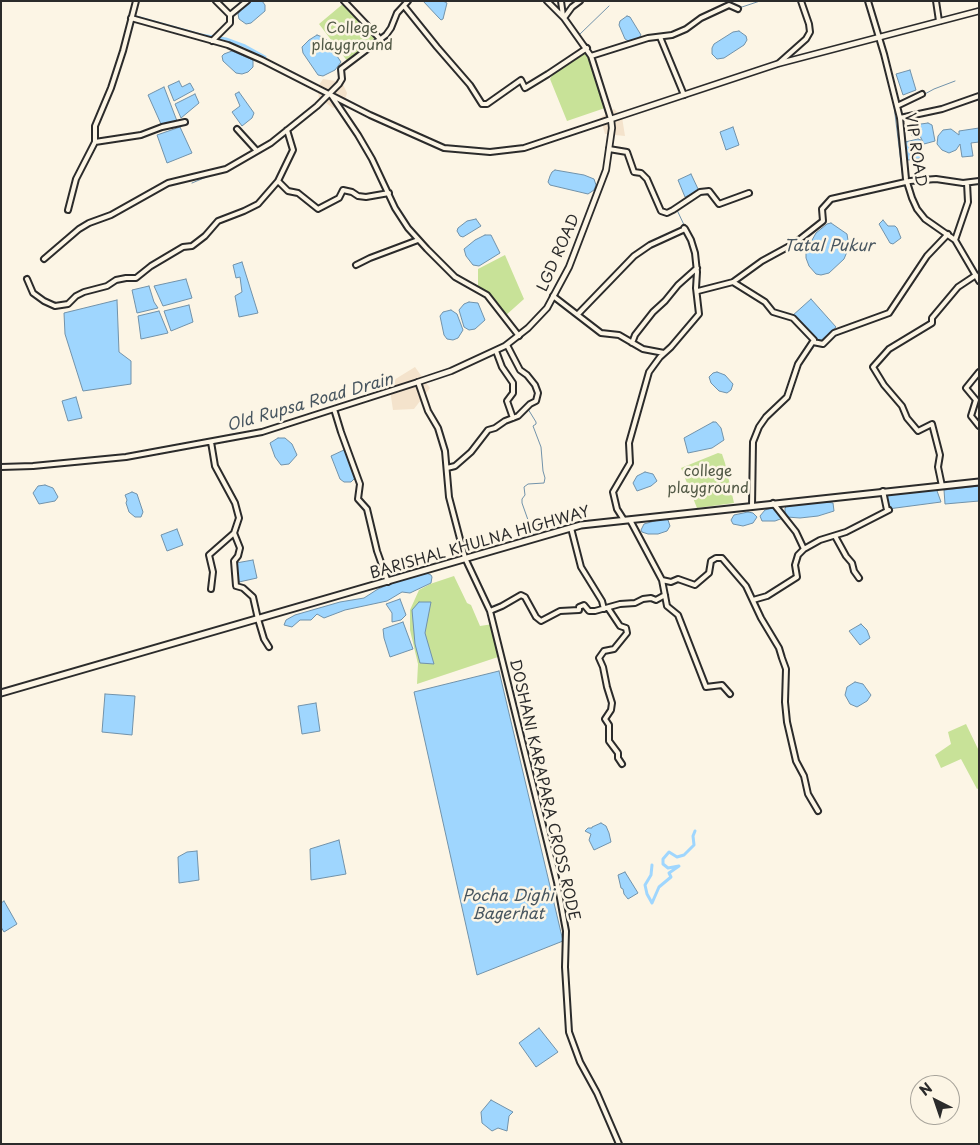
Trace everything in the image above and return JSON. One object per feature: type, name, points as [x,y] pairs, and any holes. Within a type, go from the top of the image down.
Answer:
[{"type":"highway","name":"BARISHAL KHULNA HIGHWAY","points":[[1,693],[571,528],[773,503],[979,482]]},
{"type":"main road","points":[[611,119],[777,64],[979,10]]},
{"type":"main road","name":"LGD ROAD","points":[[418,382],[451,371],[507,345],[519,336],[547,308],[569,267],[606,170],[612,128],[611,119]]},
{"type":"street","points":[[68,210],[76,179],[95,142],[95,126],[111,88],[136,1]]},
{"type":"street","points":[[212,41],[230,23],[230,15],[216,1]]},
{"type":"street","points":[[230,15],[247,1]]},
{"type":"street","points":[[344,1],[380,40]]},
{"type":"street","points":[[44,259],[79,229],[89,223],[111,214],[168,183],[226,169],[257,151],[287,130],[317,106],[341,81],[340,72],[342,68],[380,40],[391,28],[397,13],[408,1]]},
{"type":"street","points":[[131,18],[228,45],[329,93],[370,115],[444,148],[490,152],[524,148],[611,119],[591,56],[564,17],[547,1]]},
{"type":"street","points":[[562,1],[564,17]]},
{"type":"street","points":[[564,17],[580,1]]},
{"type":"street","points":[[777,64],[806,39],[810,32],[801,1]]},
{"type":"street","name":"VIP ROAD","points":[[868,1],[900,118],[906,181],[917,209],[925,219],[955,240],[979,280]]},
{"type":"street","points":[[936,1],[940,21]]},
{"type":"street","points":[[591,56],[648,38],[672,35],[686,29],[701,18],[729,5],[738,9]]},
{"type":"street","points":[[404,6],[436,47],[470,85],[482,104],[487,104],[521,80],[525,88],[586,48]]},
{"type":"street","points":[[660,38],[684,95]]},
{"type":"street","points":[[329,93],[358,135],[395,208],[408,228],[455,277],[487,295],[519,336]]},
{"type":"street","points":[[897,106],[922,94]]},
{"type":"street","points":[[900,118],[942,109],[979,96]]},
{"type":"street","points":[[95,142],[141,135],[162,127],[185,122]]},
{"type":"street","points":[[237,129],[257,151]]},
{"type":"street","points":[[27,279],[33,292],[44,300],[55,306],[68,304],[76,296],[84,292],[108,286],[116,280],[136,278],[151,266],[183,247],[192,246],[205,236],[218,221],[258,204],[278,181],[293,150],[287,130]]},
{"type":"street","points":[[609,149],[627,152],[634,172],[641,174],[647,179],[661,211],[667,213],[700,192],[709,191],[719,204],[749,193]]},
{"type":"street","points":[[698,292],[733,282],[762,261],[794,244],[823,221],[822,209],[831,198],[906,181],[936,180],[967,183],[979,181]]},
{"type":"street","points":[[280,182],[288,191],[298,193],[318,209],[339,198],[343,190],[366,197],[389,193]]},
{"type":"street","points":[[955,240],[968,202],[967,183]]},
{"type":"street","points":[[578,314],[634,256],[650,245],[684,228],[694,247],[699,314],[655,362],[649,372],[629,444],[630,463],[613,492],[617,509],[627,520],[662,580],[667,606],[678,615],[706,687],[722,686],[730,694]]},
{"type":"street","points":[[733,282],[765,302],[773,312],[793,318],[814,342],[823,344],[834,333],[889,313],[927,256],[948,234]]},
{"type":"street","points":[[356,265],[418,240]]},
{"type":"street","points":[[632,343],[635,335],[653,312],[697,268]]},
{"type":"street","points":[[942,486],[938,467],[940,455],[932,424],[918,431],[907,418],[902,406],[884,385],[873,367],[889,349],[932,323],[932,318],[958,287],[976,275]]},
{"type":"street","points":[[553,296],[601,333],[619,335],[643,349],[664,353]]},
{"type":"street","points":[[752,506],[753,442],[766,417],[786,397],[798,364],[814,342]]},
{"type":"street","points":[[447,468],[455,466],[471,452],[488,430],[518,416],[530,404],[536,401],[538,393],[527,375],[520,370],[507,345]]},
{"type":"street","points":[[496,351],[502,367],[512,383],[513,393],[507,401],[513,418]]},
{"type":"street","points":[[979,372],[966,388],[976,400],[971,416],[979,426]]},
{"type":"street","points":[[1,467],[126,458],[262,432],[418,382]]},
{"type":"street","name":"DOSHANI KARAPARA CROSS RODE","points":[[418,382],[428,412],[438,428],[444,450],[449,497],[465,558],[490,611],[558,882],[566,931],[565,967],[569,1032],[580,1062],[597,1093],[619,1144]]},
{"type":"street","points":[[334,409],[360,484],[358,499],[367,509],[377,551],[388,582]]},
{"type":"street","points":[[211,442],[215,466],[235,503],[239,518],[234,533],[209,555],[213,572],[211,589]]},
{"type":"street","points":[[753,600],[767,596],[797,577],[795,565],[798,555],[804,549],[820,540],[835,536],[874,519],[888,510],[883,491]]},
{"type":"street","points":[[773,503],[796,532],[804,549]]},
{"type":"street","points":[[571,528],[581,567],[606,608],[620,626],[626,628],[627,633],[614,649],[604,651],[599,658],[612,704],[611,710],[605,719],[609,726],[609,741],[618,753],[618,758],[622,764]]},
{"type":"street","points":[[234,533],[240,548],[238,556],[234,561],[236,586],[243,588],[253,597],[264,639],[269,647]]},
{"type":"street","points":[[835,536],[859,578]]},
{"type":"street","points":[[662,580],[670,582],[678,579],[695,585],[709,573],[711,561],[716,558],[722,558],[741,579],[778,648],[786,668],[785,702],[787,722],[796,761],[804,776],[808,794],[818,811]]},
{"type":"street","points":[[490,611],[521,595],[525,597],[536,617],[541,621],[560,611],[579,610],[579,607],[584,605],[589,611],[651,598],[656,600],[665,595]]},
{"type":"shaded area","points":[[323,79],[342,82],[347,93],[344,104],[333,108],[319,98],[317,88]]},
{"type":"shaded area","points":[[614,109],[622,117],[625,136],[605,134],[600,118]]},
{"type":"shaded area","points":[[415,367],[430,388],[414,409],[393,410],[389,383]]},
{"type":"green space","name":"College playground","points":[[344,3],[378,40],[348,62],[319,24]]},
{"type":"green space","points":[[585,53],[589,56],[605,108],[567,121],[550,79],[553,74],[566,64]]},
{"type":"green space","points":[[505,255],[524,299],[505,316],[487,292],[478,286],[478,269]]},
{"type":"green space","name":"college playground","points":[[718,453],[722,454],[725,463],[734,503],[697,508],[681,468]]},
{"type":"green space","points":[[454,576],[467,603],[471,605],[480,626],[493,624],[498,657],[417,684],[418,664],[410,630],[410,610],[419,590]]},
{"type":"green space","points":[[966,724],[979,751],[979,788],[977,789],[961,759],[941,768],[935,755],[951,744],[948,732]]},
{"type":"water","points":[[252,1],[262,1],[265,5],[265,11],[251,23],[246,24],[239,19],[238,14],[243,7]]},
{"type":"water","points":[[423,1],[443,1],[447,3],[443,19],[441,20]]},
{"type":"water","points":[[627,16],[630,17],[641,35],[637,41],[630,42],[625,39],[619,25],[620,21]]},
{"type":"water","points":[[739,31],[746,36],[747,40],[744,45],[724,58],[717,59],[712,54],[714,44],[733,32]]},
{"type":"water","points":[[317,35],[325,38],[341,62],[335,70],[323,76],[318,75],[303,53],[302,47]]},
{"type":"water","points":[[232,51],[253,60],[253,67],[248,72],[236,73],[223,61],[222,56]]},
{"type":"water","points":[[910,70],[916,90],[903,95],[896,74]]},
{"type":"water","points":[[179,81],[182,87],[190,83],[194,90],[174,101],[168,86]]},
{"type":"water","points":[[164,87],[177,121],[161,124],[148,95]]},
{"type":"water","points":[[239,92],[254,113],[252,118],[242,126],[232,112],[240,106],[235,94]]},
{"type":"water","points":[[195,94],[199,103],[181,118],[175,104]]},
{"type":"water","points":[[928,123],[932,125],[935,141],[924,144],[920,136],[912,136],[910,128],[914,125]]},
{"type":"water","points":[[180,127],[192,153],[167,163],[157,135]]},
{"type":"water","points":[[733,127],[739,145],[726,150],[720,132]]},
{"type":"water","points":[[979,128],[979,142],[971,143],[973,156],[962,157],[960,144],[956,150],[949,153],[942,150],[937,144],[938,136],[943,130],[951,129],[959,135],[959,131]]},
{"type":"water","points":[[921,140],[923,158],[908,160],[906,158],[905,142]]},
{"type":"water","points":[[555,170],[584,175],[594,179],[596,185],[594,190],[588,194],[550,185],[548,182],[552,172]]},
{"type":"water","points":[[691,174],[699,191],[685,197],[678,180]]},
{"type":"water","points":[[476,219],[481,226],[463,237],[460,236],[457,231],[458,228],[467,221]]},
{"type":"water","points":[[883,220],[888,226],[895,226],[897,228],[901,238],[893,244],[890,243],[879,224]]},
{"type":"water","name":"Tatal Pukur","points":[[831,223],[847,234],[849,247],[844,259],[829,273],[816,274],[809,266],[806,251],[816,233]]},
{"type":"water","points":[[485,235],[491,235],[500,253],[479,266],[473,265],[466,256],[464,249]]},
{"type":"water","points":[[242,262],[258,313],[239,317],[235,296],[242,292],[240,277],[236,278],[233,265]]},
{"type":"water","points":[[186,279],[192,298],[163,306],[154,286]]},
{"type":"water","points":[[149,286],[158,308],[137,313],[132,290]]},
{"type":"water","points":[[811,299],[836,327],[817,344],[792,316]]},
{"type":"water","points":[[117,300],[119,352],[131,361],[131,384],[83,391],[65,334],[64,313]]},
{"type":"water","points":[[469,302],[478,303],[485,320],[475,329],[469,330],[464,327],[459,310],[464,304]]},
{"type":"water","points":[[189,305],[193,322],[171,331],[164,311]]},
{"type":"water","points":[[451,310],[457,314],[463,330],[458,338],[453,340],[447,339],[444,335],[440,316],[443,312]]},
{"type":"water","points":[[159,311],[168,333],[141,339],[138,316]]},
{"type":"water","points":[[717,372],[725,375],[733,384],[731,390],[727,393],[719,391],[711,383],[709,377]]},
{"type":"water","points":[[76,397],[82,418],[68,421],[62,401]]},
{"type":"water","points":[[716,422],[721,428],[724,440],[712,448],[688,453],[684,438]]},
{"type":"water","points":[[278,438],[285,438],[292,444],[297,455],[289,464],[281,465],[275,457],[270,443]]},
{"type":"water","points":[[346,450],[356,477],[351,482],[344,482],[340,479],[331,456]]},
{"type":"water","points":[[645,472],[653,474],[657,481],[651,486],[637,491],[633,483],[637,476]]},
{"type":"water","points":[[45,485],[53,488],[58,497],[55,501],[39,504],[33,493],[38,486]]},
{"type":"water","points":[[979,486],[979,501],[945,504],[944,490]]},
{"type":"water","points":[[936,488],[941,502],[888,509],[887,495]]},
{"type":"water","points":[[132,492],[137,494],[143,512],[141,517],[135,517],[129,512],[125,495]]},
{"type":"water","points":[[821,501],[833,503],[834,511],[818,516],[800,518],[787,517],[785,508],[789,504]]},
{"type":"water","points":[[775,507],[785,512],[783,518],[775,521],[762,521],[760,516],[765,510]]},
{"type":"water","points":[[748,512],[753,513],[757,517],[753,523],[743,526],[733,524],[731,520],[734,515]]},
{"type":"water","points":[[665,518],[670,526],[667,531],[658,534],[642,532],[644,524]]},
{"type":"water","points":[[177,529],[183,545],[167,551],[161,535]]},
{"type":"water","points":[[253,560],[257,578],[239,582],[236,563]]},
{"type":"water","points":[[426,573],[432,577],[431,583],[410,593],[402,592],[387,601],[345,610],[324,618],[317,614],[311,620],[300,620],[292,627],[284,625],[286,620],[295,615],[340,602],[364,598],[392,583]]},
{"type":"water","points":[[400,599],[406,615],[401,620],[392,622],[392,613],[386,604]]},
{"type":"water","points":[[419,602],[431,602],[425,633],[434,664],[420,663],[415,644],[412,610]]},
{"type":"water","points":[[403,622],[413,649],[390,657],[383,629]]},
{"type":"water","points":[[861,624],[867,630],[870,638],[860,645],[849,631]]},
{"type":"water","name":"Pocha Dighi Bagerhat","points":[[499,671],[563,941],[477,975],[414,692]]},
{"type":"water","points":[[855,682],[863,684],[871,695],[867,701],[857,707],[850,704],[845,695],[847,687]]},
{"type":"water","points":[[105,694],[135,696],[132,735],[102,732]]},
{"type":"water","points":[[316,703],[320,731],[302,734],[298,706]]},
{"type":"water","points":[[601,823],[606,826],[611,842],[594,850],[589,840],[591,834],[585,831]]},
{"type":"water","points":[[339,840],[346,874],[311,880],[310,849]]},
{"type":"water","points":[[197,851],[199,880],[179,883],[178,857],[187,852]]},
{"type":"water","points":[[625,872],[638,893],[628,899],[621,888],[618,875]]},
{"type":"water","points":[[4,901],[17,924],[4,932],[1,927],[1,903]]},
{"type":"water","points":[[539,1028],[558,1052],[536,1067],[519,1043]]},
{"type":"water","points":[[491,1100],[513,1112],[509,1116],[507,1131],[498,1128],[492,1131],[482,1123],[481,1112]]},
{"type":"waterway","points":[[739,8],[760,1]]},
{"type":"waterway","points":[[579,35],[609,6]]},
{"type":"waterway","points":[[136,17],[201,35],[226,39],[245,46],[265,57]]},
{"type":"waterway","points":[[886,71],[894,106],[903,179]]},
{"type":"waterway","points":[[923,95],[955,81]]},
{"type":"waterway","points":[[899,108],[920,97]]},
{"type":"waterway","points":[[192,183],[216,173]]},
{"type":"waterway","points":[[959,238],[970,202],[969,184],[979,183]]},
{"type":"waterway","points":[[729,199],[739,195]]},
{"type":"waterway","points":[[677,210],[685,227]]},
{"type":"waterway","points":[[528,409],[536,422],[533,426],[541,447],[545,478],[544,483],[528,484],[524,487],[525,495],[522,503],[534,537]]},
{"type":"waterway","points":[[652,865],[651,875],[645,885],[652,903],[659,887],[671,877],[669,873],[679,866],[668,868],[663,864],[663,859],[669,852],[677,857],[684,855],[694,845],[693,836],[695,831]]},
{"type":"water label","name":"Old Rupsa Road Drain","points":[[310,403]]}]
